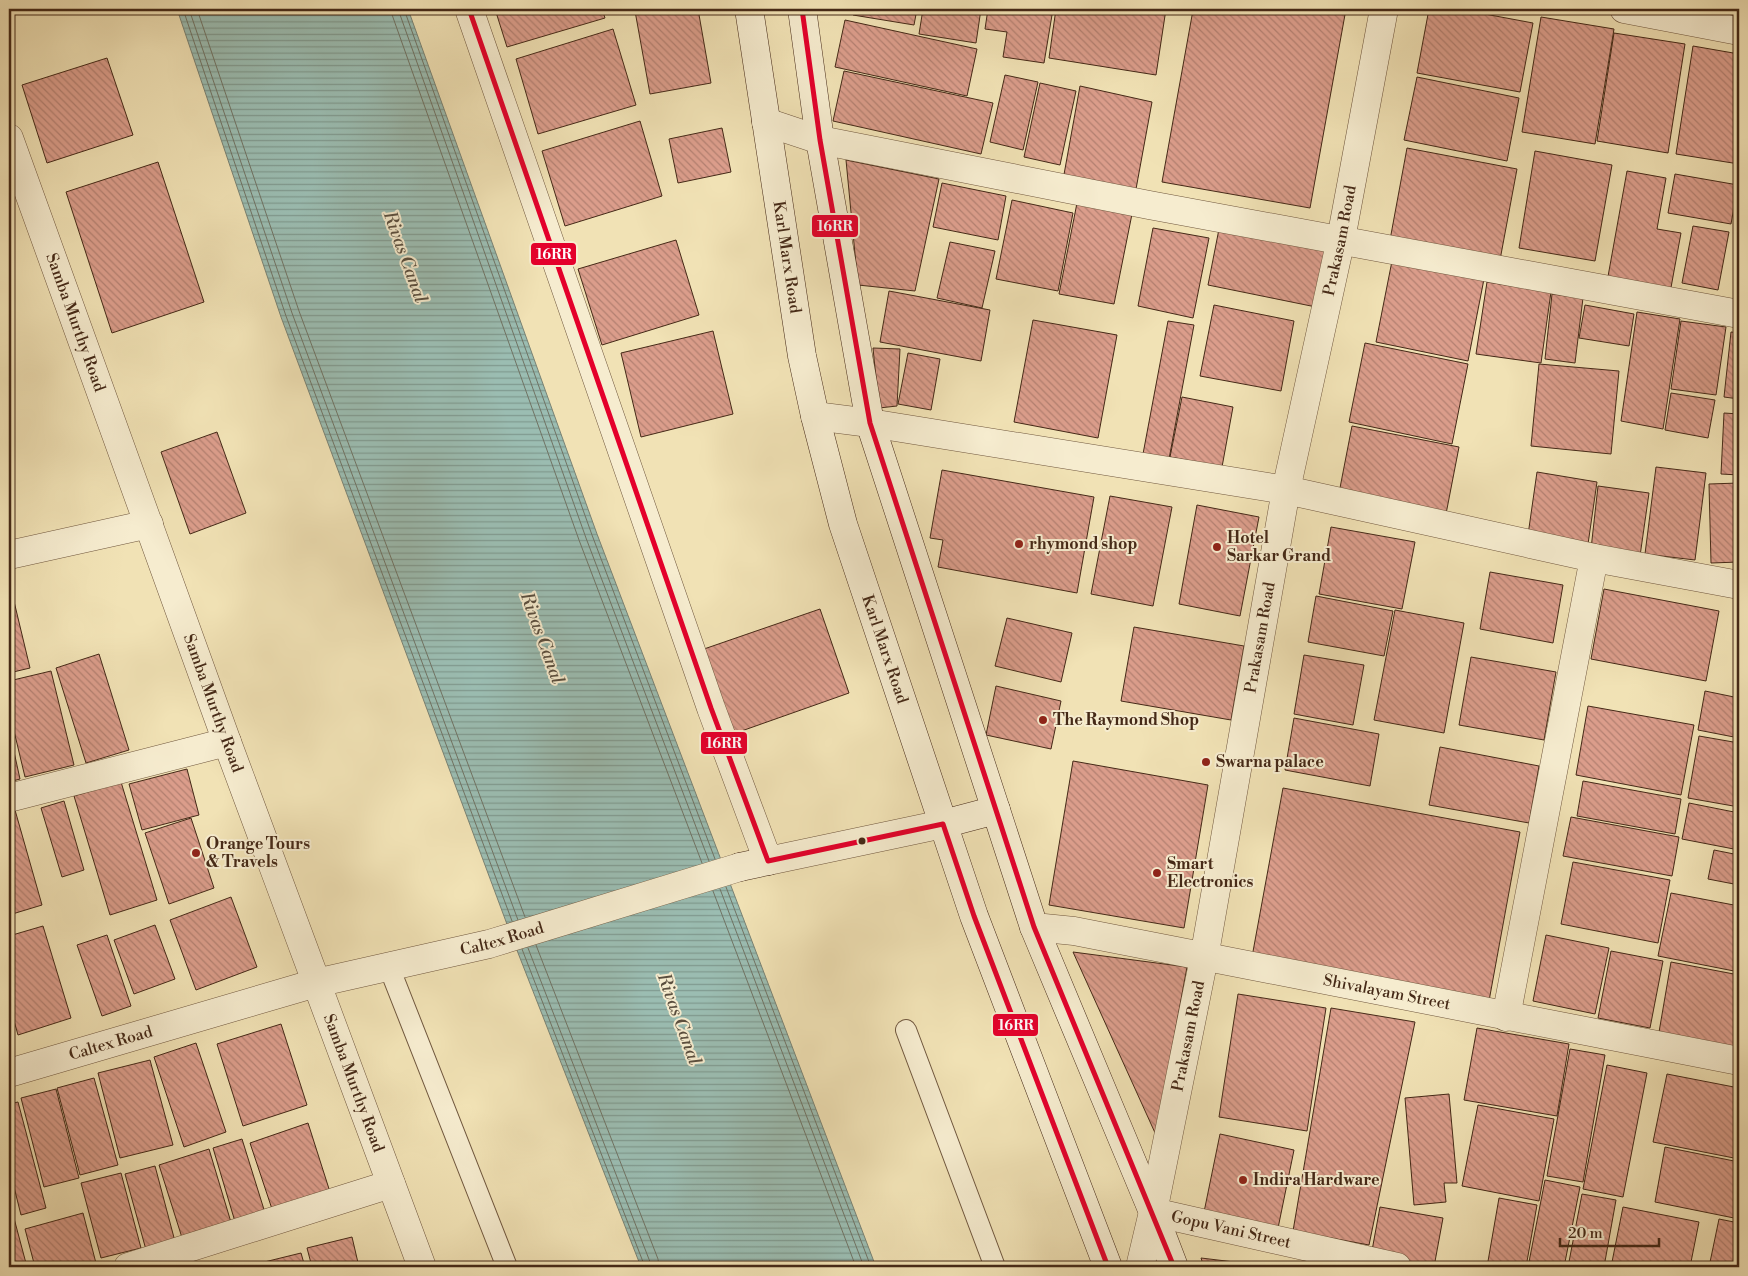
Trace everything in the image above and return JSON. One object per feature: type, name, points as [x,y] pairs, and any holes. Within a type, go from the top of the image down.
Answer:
[{"type":"street","points":[[469,9],[711,708],[768,861]]},
{"type":"street","name":"Karl Marx Road","points":[[749,9],[801,346],[815,416],[843,524],[974,916],[1108,1267]]},
{"type":"street","points":[[802,9],[820,140],[870,423],[1034,927],[1153,1212],[1174,1267]]},
{"type":"street","name":"Prakasam Road","points":[[1140,1267],[1153,1212],[1204,958],[1286,490],[1341,239],[1384,9]]},
{"type":"street","points":[[1624,9],[1739,32]]},
{"type":"street","points":[[766,122],[820,140],[1149,205],[1739,314]]},
{"type":"street","name":"Samba Murthy Road","points":[[9,138],[227,742],[422,1267]]},
{"type":"street","points":[[815,416],[870,423],[1286,490],[1594,558],[1739,585]]},
{"type":"street","points":[[9,555],[149,524]]},
{"type":"street","points":[[1506,1017],[1594,558]]},
{"type":"street","points":[[9,798],[227,742]]},
{"type":"street","name":"Caltex Road","points":[[9,1073],[316,982],[489,944],[740,867],[943,824],[996,810]]},
{"type":"street","name":"Shivalayam Street","points":[[1034,927],[1074,931],[1204,958],[1739,1061]]},
{"type":"street","points":[[132,1267],[391,1184]]},
{"type":"street","name":"Gopu Vani Street","points":[[1153,1212],[1397,1267]]},
{"type":"lane","points":[[389,967],[507,1267]]},
{"type":"lane","points":[[906,1030],[995,1267]]},
{"type":"water","name":"Rivas Canal","points":[[177,9],[408,9],[597,534],[876,1267],[641,1267],[511,935],[281,317]]},
{"type":"building","points":[[495,9],[602,9],[605,18],[507,47]]},
{"type":"building","points":[[650,9],[698,9],[711,83],[650,94],[635,11]]},
{"type":"building","points":[[828,9],[848,9],[848,11],[828,12]]},
{"type":"building","points":[[854,9],[917,9],[914,25],[853,15]]},
{"type":"building","points":[[923,9],[981,9],[976,43],[919,34]]},
{"type":"building","points":[[988,9],[1053,9],[1044,63],[1003,57],[1007,32],[985,29]]},
{"type":"building","points":[[1056,9],[1166,9],[1156,75],[1049,58]]},
{"type":"building","points":[[1185,9],[1346,9],[1310,208],[1162,182],[1193,10]]},
{"type":"building","points":[[1429,9],[1458,9],[1533,23],[1520,92],[1417,73]]},
{"type":"building","points":[[1541,17],[1614,29],[1595,144],[1522,132]]},
{"type":"building","points":[[845,20],[977,49],[967,96],[835,67]]},
{"type":"building","points":[[613,29],[636,105],[538,134],[516,59]]},
{"type":"building","points":[[1614,33],[1685,44],[1668,153],[1597,141]]},
{"type":"building","points":[[1693,46],[1739,54],[1739,164],[1676,154]]},
{"type":"building","points":[[107,58],[133,135],[47,163],[22,85]]},
{"type":"building","points":[[844,71],[993,103],[981,154],[833,121]]},
{"type":"building","points":[[1005,75],[1038,82],[1023,150],[990,142]]},
{"type":"building","points":[[1417,77],[1519,98],[1507,161],[1404,140]]},
{"type":"building","points":[[1040,83],[1076,91],[1060,165],[1024,157]]},
{"type":"building","points":[[1080,86],[1152,102],[1136,189],[1063,180]]},
{"type":"building","points":[[640,121],[662,196],[565,226],[542,151]]},
{"type":"building","points":[[722,128],[731,172],[678,183],[669,139]]},
{"type":"building","points":[[1407,148],[1517,169],[1500,260],[1390,240]]},
{"type":"building","points":[[1535,151],[1612,165],[1595,261],[1519,248]]},
{"type":"building","points":[[846,160],[939,179],[915,291],[858,285]]},
{"type":"building","points":[[158,162],[204,302],[112,333],[66,192]]},
{"type":"building","points":[[1627,171],[1666,178],[1657,229],[1681,233],[1670,293],[1607,282]]},
{"type":"building","points":[[1675,174],[1738,185],[1731,224],[1668,213]]},
{"type":"building","points":[[942,183],[1006,196],[998,240],[933,227]]},
{"type":"building","points":[[1012,200],[1073,213],[1058,291],[996,279]]},
{"type":"building","points":[[1077,203],[1132,214],[1114,304],[1059,294]]},
{"type":"building","points":[[1220,224],[1328,246],[1316,307],[1208,285]]},
{"type":"building","points":[[1693,226],[1729,232],[1718,290],[1682,283]]},
{"type":"building","points":[[1153,228],[1209,238],[1193,318],[1138,306]]},
{"type":"building","points":[[676,240],[699,315],[602,345],[578,269]]},
{"type":"building","points":[[950,242],[995,251],[982,308],[937,298]]},
{"type":"building","points":[[1392,261],[1484,279],[1468,361],[1376,342]]},
{"type":"building","points":[[1487,282],[1551,292],[1541,363],[1476,354]]},
{"type":"building","points":[[889,291],[990,310],[981,361],[880,342]]},
{"type":"building","points":[[1552,294],[1583,298],[1575,363],[1545,359]]},
{"type":"building","points":[[1214,305],[1294,321],[1281,391],[1200,376]]},
{"type":"building","points":[[1585,305],[1634,314],[1629,346],[1579,338]]},
{"type":"building","points":[[1637,312],[1680,319],[1663,429],[1621,421]]},
{"type":"building","points":[[1033,320],[1117,335],[1098,438],[1014,422]]},
{"type":"building","points":[[1168,321],[1194,325],[1169,459],[1143,454]]},
{"type":"building","points":[[1681,321],[1726,327],[1716,395],[1671,389]]},
{"type":"building","points":[[713,331],[733,414],[641,437],[621,353]]},
{"type":"building","points":[[1731,332],[1739,333],[1739,399],[1724,397]]},
{"type":"building","points":[[1365,343],[1468,364],[1452,444],[1349,422]]},
{"type":"building","points":[[873,348],[900,349],[897,406],[879,408]]},
{"type":"building","points":[[908,353],[940,359],[931,410],[898,404]]},
{"type":"building","points":[[1539,364],[1619,371],[1611,454],[1531,446]]},
{"type":"building","points":[[1671,393],[1715,400],[1708,438],[1665,430]]},
{"type":"building","points":[[1182,397],[1233,407],[1222,467],[1170,457]]},
{"type":"building","points":[[1724,413],[1739,414],[1739,475],[1721,474]]},
{"type":"building","points":[[1352,426],[1459,447],[1446,514],[1339,493]]},
{"type":"building","points":[[217,432],[246,513],[190,534],[161,452]]},
{"type":"building","points":[[1656,467],[1706,473],[1695,560],[1645,554]]},
{"type":"building","points":[[942,470],[1094,497],[1077,593],[938,567],[943,540],[930,538]]},
{"type":"building","points":[[1537,472],[1597,482],[1588,544],[1528,535]]},
{"type":"building","points":[[1739,483],[1739,562],[1711,563],[1709,484]]},
{"type":"building","points":[[1598,486],[1649,493],[1640,556],[1591,549]]},
{"type":"building","points":[[1110,496],[1172,507],[1153,606],[1091,594]]},
{"type":"building","points":[[1197,505],[1259,517],[1240,616],[1179,604]]},
{"type":"building","points":[[1331,527],[1415,542],[1402,609],[1319,594]]},
{"type":"building","points":[[1490,572],[1563,585],[1553,643],[1480,629]]},
{"type":"building","points":[[1604,589],[1719,611],[1706,681],[1591,659]]},
{"type":"building","points":[[12,593],[30,668],[9,673],[9,594]]},
{"type":"building","points":[[1316,596],[1393,611],[1384,656],[1308,642]]},
{"type":"building","points":[[820,609],[849,693],[733,734],[704,649]]},
{"type":"building","points":[[1395,610],[1464,623],[1444,733],[1374,720]]},
{"type":"building","points":[[1007,618],[1072,633],[1061,682],[995,666]]},
{"type":"building","points":[[1134,627],[1244,646],[1231,720],[1121,701]]},
{"type":"building","points":[[99,654],[129,750],[86,763],[56,668]]},
{"type":"building","points":[[1304,655],[1364,665],[1353,725],[1294,714]]},
{"type":"building","points":[[1471,657],[1556,672],[1544,740],[1459,725]]},
{"type":"building","points":[[51,671],[74,765],[25,777],[9,710],[9,681]]},
{"type":"building","points":[[996,686],[1061,701],[1051,749],[986,735]]},
{"type":"building","points":[[1705,691],[1739,698],[1739,738],[1698,730]]},
{"type":"building","points":[[1588,706],[1694,725],[1681,795],[1576,775]]},
{"type":"building","points":[[1294,718],[1379,734],[1370,786],[1285,770]]},
{"type":"building","points":[[9,729],[20,779],[9,782]]},
{"type":"building","points":[[1699,736],[1739,743],[1739,807],[1688,798]]},
{"type":"building","points":[[1440,747],[1539,766],[1529,823],[1429,805]]},
{"type":"building","points":[[1073,761],[1208,785],[1184,928],[1049,905]]},
{"type":"building","points":[[187,769],[199,815],[142,830],[129,784]]},
{"type":"building","points":[[1583,781],[1681,799],[1675,834],[1577,816]]},
{"type":"building","points":[[121,782],[157,900],[110,915],[74,796]]},
{"type":"building","points":[[1283,788],[1520,832],[1489,1001],[1252,957]]},
{"type":"building","points":[[64,801],[84,870],[62,877],[41,808]]},
{"type":"building","points":[[1689,803],[1739,813],[1739,850],[1682,839]]},
{"type":"building","points":[[15,810],[42,905],[9,915],[9,812]]},
{"type":"building","points":[[1571,817],[1679,837],[1672,876],[1563,856]]},
{"type":"building","points":[[191,818],[214,888],[169,904],[145,833]]},
{"type":"building","points":[[1714,850],[1739,855],[1739,885],[1708,879]]},
{"type":"building","points":[[1573,862],[1670,880],[1658,943],[1561,924]]},
{"type":"building","points":[[1671,893],[1739,906],[1739,972],[1658,956]]},
{"type":"building","points":[[231,897],[257,967],[196,990],[170,920]]},
{"type":"building","points":[[155,925],[175,979],[134,994],[114,940]]},
{"type":"building","points":[[43,926],[71,1018],[18,1035],[9,1003],[9,936]]},
{"type":"building","points":[[107,935],[131,1006],[102,1016],[77,945]]},
{"type":"building","points":[[1546,935],[1609,948],[1595,1014],[1533,1001]]},
{"type":"building","points":[[1611,951],[1663,961],[1650,1028],[1598,1018]]},
{"type":"building","points":[[1073,952],[1187,967],[1156,1135]]},
{"type":"building","points":[[1671,962],[1739,975],[1739,1052],[1658,1038]]},
{"type":"building","points":[[1238,994],[1326,1008],[1307,1131],[1219,1117]]},
{"type":"building","points":[[1331,1008],[1415,1022],[1369,1245],[1293,1231]]},
{"type":"building","points":[[281,1024],[307,1105],[243,1126],[217,1044]]},
{"type":"building","points":[[1477,1028],[1569,1044],[1557,1116],[1464,1100]]},
{"type":"building","points":[[196,1043],[226,1132],[184,1147],[154,1057]]},
{"type":"building","points":[[1570,1049],[1605,1055],[1583,1182],[1547,1176]]},
{"type":"building","points":[[150,1060],[173,1145],[120,1158],[98,1073]]},
{"type":"building","points":[[1607,1065],[1647,1073],[1623,1197],[1583,1189]]},
{"type":"building","points":[[1667,1074],[1739,1088],[1739,1159],[1653,1142]]},
{"type":"building","points":[[94,1078],[118,1165],[80,1175],[57,1088]]},
{"type":"building","points":[[56,1089],[79,1178],[44,1187],[21,1098]]},
{"type":"building","points":[[1449,1094],[1457,1183],[1444,1183],[1446,1202],[1414,1205],[1405,1098]]},
{"type":"building","points":[[18,1102],[46,1208],[21,1215],[9,1167],[9,1104]]},
{"type":"building","points":[[1478,1105],[1554,1119],[1539,1201],[1462,1186]]},
{"type":"building","points":[[308,1123],[330,1192],[273,1212],[250,1143]]},
{"type":"building","points":[[1220,1134],[1294,1150],[1277,1233],[1203,1217]]},
{"type":"building","points":[[242,1139],[266,1216],[236,1225],[213,1148]]},
{"type":"building","points":[[1665,1147],[1739,1162],[1739,1219],[1655,1202]]},
{"type":"building","points":[[209,1149],[233,1229],[184,1244],[159,1165]]},
{"type":"building","points":[[155,1166],[177,1249],[148,1257],[125,1174]]},
{"type":"building","points":[[121,1173],[141,1248],[101,1258],[81,1183]]},
{"type":"building","points":[[1545,1180],[1580,1187],[1564,1267],[1528,1267]]},
{"type":"building","points":[[1582,1194],[1616,1200],[1604,1267],[1568,1267]]},
{"type":"building","points":[[1499,1198],[1537,1205],[1526,1267],[1487,1267]]},
{"type":"building","points":[[11,1207],[27,1267],[9,1267],[9,1208]]},
{"type":"building","points":[[1380,1207],[1443,1218],[1434,1267],[1371,1256]]},
{"type":"building","points":[[1623,1207],[1699,1222],[1690,1267],[1611,1267]]},
{"type":"building","points":[[83,1213],[97,1267],[35,1267],[25,1229]]},
{"type":"building","points":[[1719,1219],[1739,1223],[1739,1267],[1709,1267]]},
{"type":"building","points":[[352,1237],[359,1267],[312,1267],[307,1248]]},
{"type":"building","points":[[301,1253],[305,1267],[244,1267]]},
{"type":"building","points":[[1201,1258],[1251,1264],[1251,1267],[1204,1267]]},
{"type":"transit line","name":"16RR","points":[[469,9],[711,708],[768,861],[943,824],[974,916],[1108,1267]]},
{"type":"transit line","name":"16RR","points":[[802,9],[820,140],[870,423],[1034,927],[1174,1267]]},
{"type":"place","name":"rhymond shop","points":[[1019,544]]},
{"type":"place","name":"Hotel Sarkar Grand","points":[[1217,547]]},
{"type":"place","name":"The Raymond Shop","points":[[1043,720]]},
{"type":"place","name":"Swarna palace","points":[[1206,762]]},
{"type":"place","name":"Orange Tours & Travels","points":[[196,853]]},
{"type":"place","name":"Smart Electronics","points":[[1157,873]]},
{"type":"place","name":"Indira Hardware","points":[[1243,1180]]}]
